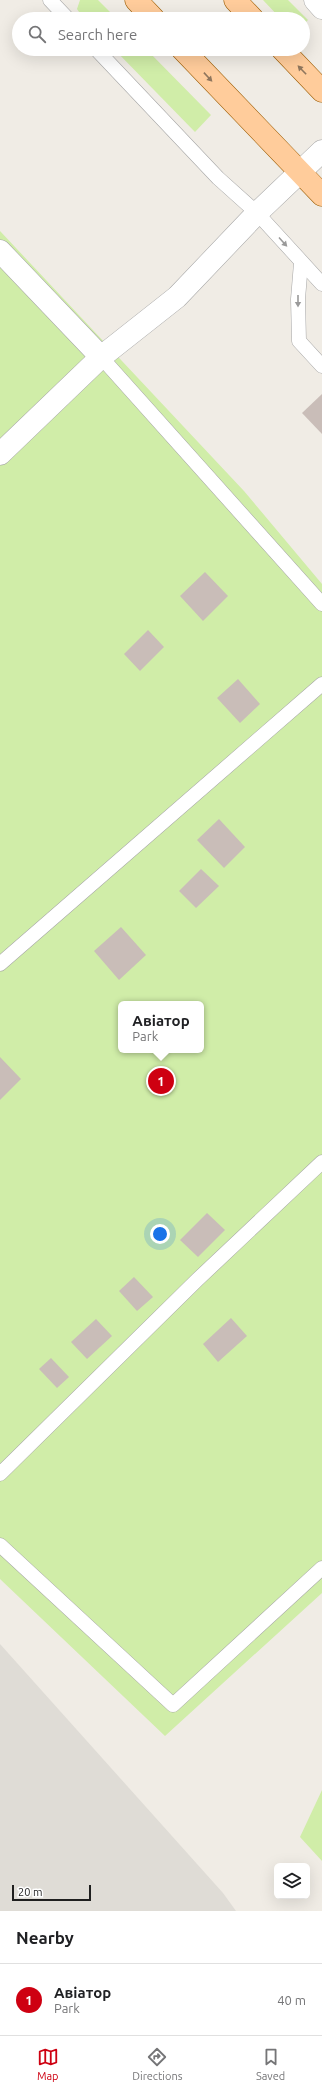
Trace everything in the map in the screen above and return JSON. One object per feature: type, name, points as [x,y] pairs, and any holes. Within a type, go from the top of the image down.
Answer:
[{"type":"main road","points":[[136,0],[147,12]]},
{"type":"main road","points":[[235,0],[246,12]]},
{"type":"main road","points":[[189,56],[322,195]]},
{"type":"main road","points":[[289,56],[322,91]]},
{"type":"street","points":[[315,0],[322,8]]},
{"type":"street","points":[[0,454],[101,357],[177,297],[257,213],[322,151]]},
{"type":"street","points":[[0,251],[101,357]]},
{"type":"lane","points":[[50,0],[61,12]]},
{"type":"lane","points":[[103,56],[218,178],[257,213],[322,284]]},
{"type":"lane","points":[[301,262],[298,299],[299,341],[322,366]]},
{"type":"lane","points":[[101,357],[322,604]]},
{"type":"lane","points":[[0,964],[322,684]]},
{"type":"lane","points":[[0,1474],[197,1280],[322,1162]]},
{"type":"lane","points":[[0,1544],[173,1705],[322,1568]]},
{"type":"shaded area","points":[[0,1644],[223,1893],[236,1911],[0,1911]]},
{"type":"green space","points":[[80,0],[98,0],[110,12],[79,12],[77,9]]},
{"type":"green space","points":[[263,0],[288,0],[300,12],[274,12]]},
{"type":"green space","points":[[121,56],[153,56],[211,115],[195,132]]},
{"type":"green space","points":[[0,231],[244,491],[322,584],[322,1593],[165,1736],[0,1579]]},
{"type":"green space","points":[[322,1790],[322,1861],[300,1837]]},
{"type":"building","points":[[322,394],[322,434],[302,413]]},
{"type":"building","points":[[205,572],[228,596],[203,621],[180,596]]},
{"type":"building","points":[[148,630],[164,647],[140,671],[124,654]]},
{"type":"building","points":[[238,679],[260,704],[240,723],[217,698]]},
{"type":"building","points":[[219,819],[245,847],[224,868],[197,840]]},
{"type":"building","points":[[201,869],[219,886],[196,908],[179,891]]},
{"type":"building","points":[[121,927],[146,955],[119,980],[94,951]]},
{"type":"building","points":[[0,1057],[21,1079],[0,1100]]},
{"type":"building","points":[[207,1213],[225,1230],[198,1257],[180,1240]]},
{"type":"building","points":[[134,1277],[153,1297],[137,1311],[119,1291]]},
{"type":"building","points":[[231,1318],[247,1336],[218,1362],[203,1344]]},
{"type":"building","points":[[96,1319],[112,1336],[87,1359],[71,1342]]},
{"type":"building","points":[[51,1358],[69,1377],[57,1388],[39,1369]]},
{"type":"place","name":"Авіатор","points":[[161,1081]]}]
